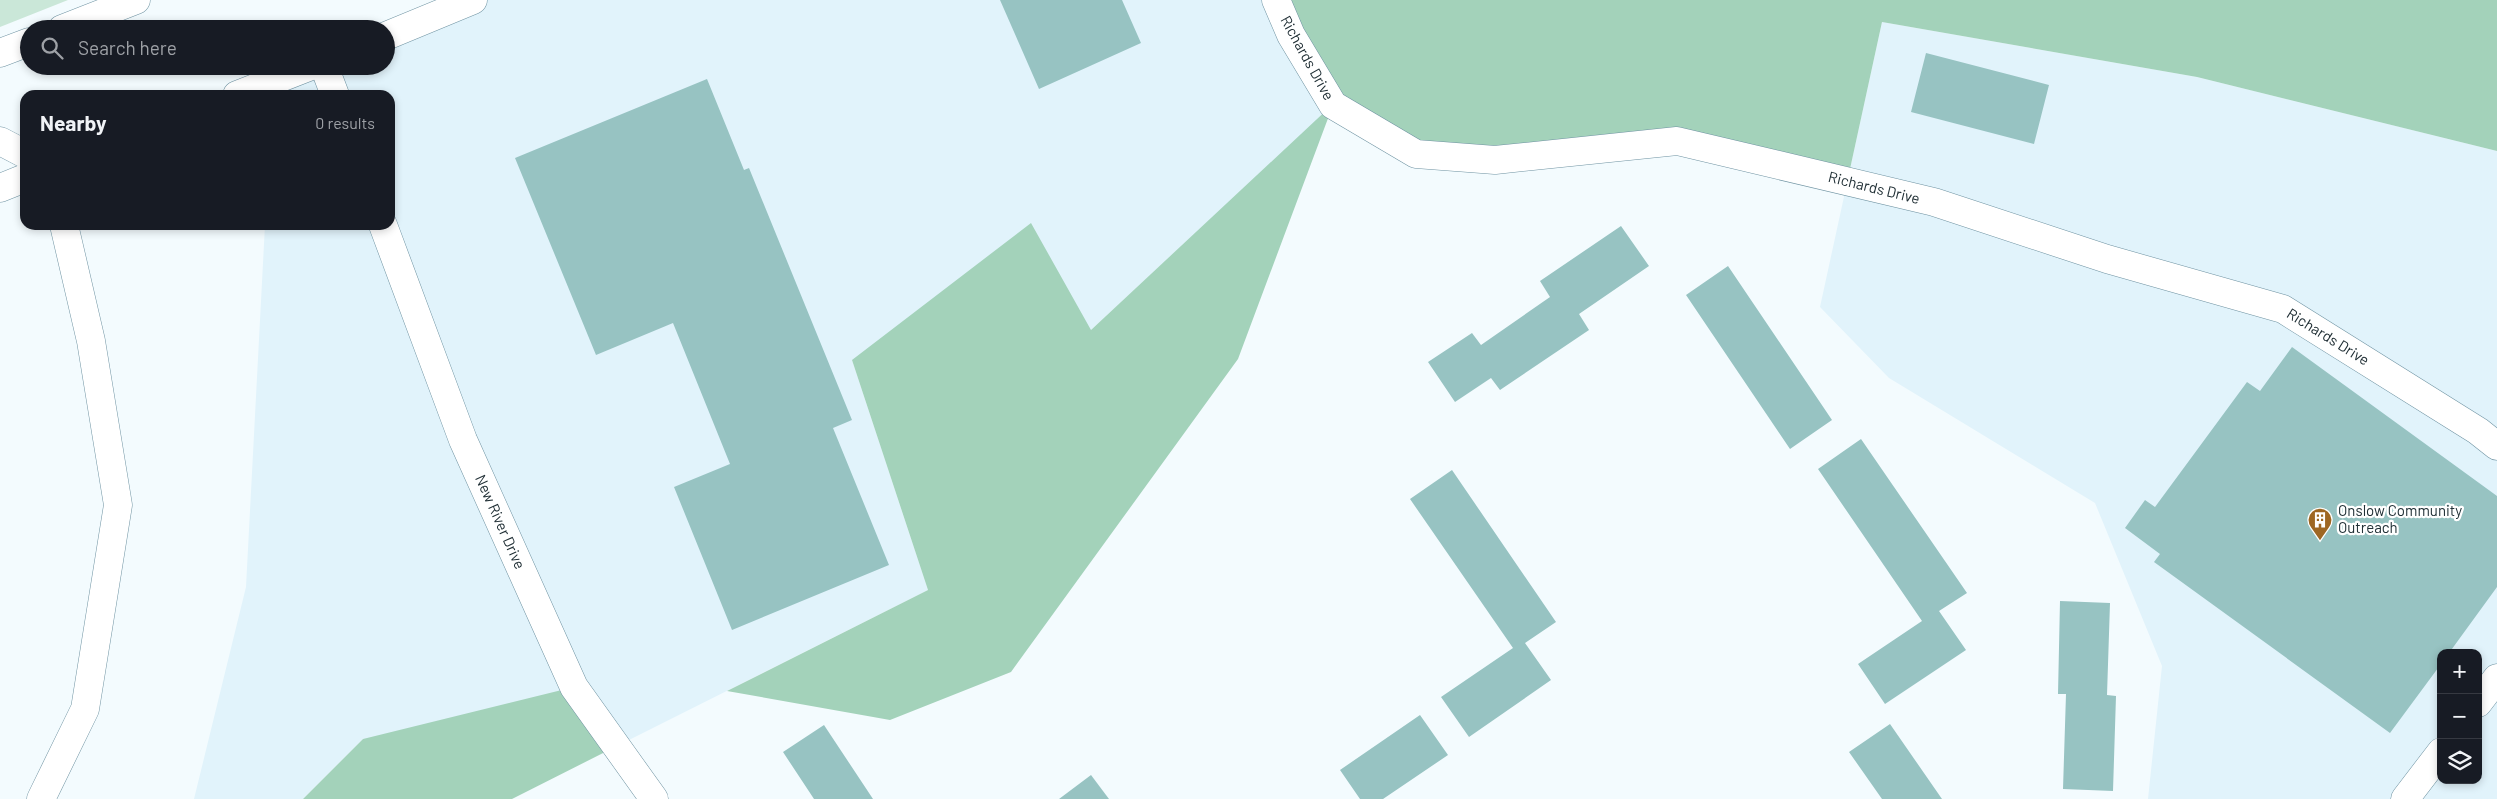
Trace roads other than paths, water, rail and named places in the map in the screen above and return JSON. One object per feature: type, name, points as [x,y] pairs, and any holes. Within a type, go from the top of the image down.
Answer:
[{"type":"main road","points":[[85,20],[136,0]]},
{"type":"main road","points":[[395,32],[474,0]]},
{"type":"main road","name":"Richards Drive","points":[[1276,0],[1291,34],[1333,105],[1416,154],[1495,160],[1677,141],[1934,202],[2107,259],[2283,309],[2495,440]]},
{"type":"main road","points":[[0,53],[20,45]]},
{"type":"main road","points":[[250,90],[288,75]]},
{"type":"main road","points":[[327,75],[333,90]]},
{"type":"main road","points":[[0,142],[20,152]]},
{"type":"main road","points":[[0,188],[20,180]]},
{"type":"main road","points":[[41,799],[85,709],[118,505],[91,341],[65,230]]},
{"type":"main road","name":"New River Drive","points":[[385,230],[463,440],[574,687],[654,799]]},
{"type":"main road","points":[[2482,698],[2497,678]]},
{"type":"main road","points":[[2405,799],[2437,757]]},
{"type":"place","name":"Onslow Community Outreach","points":[[2320,541]]}]
